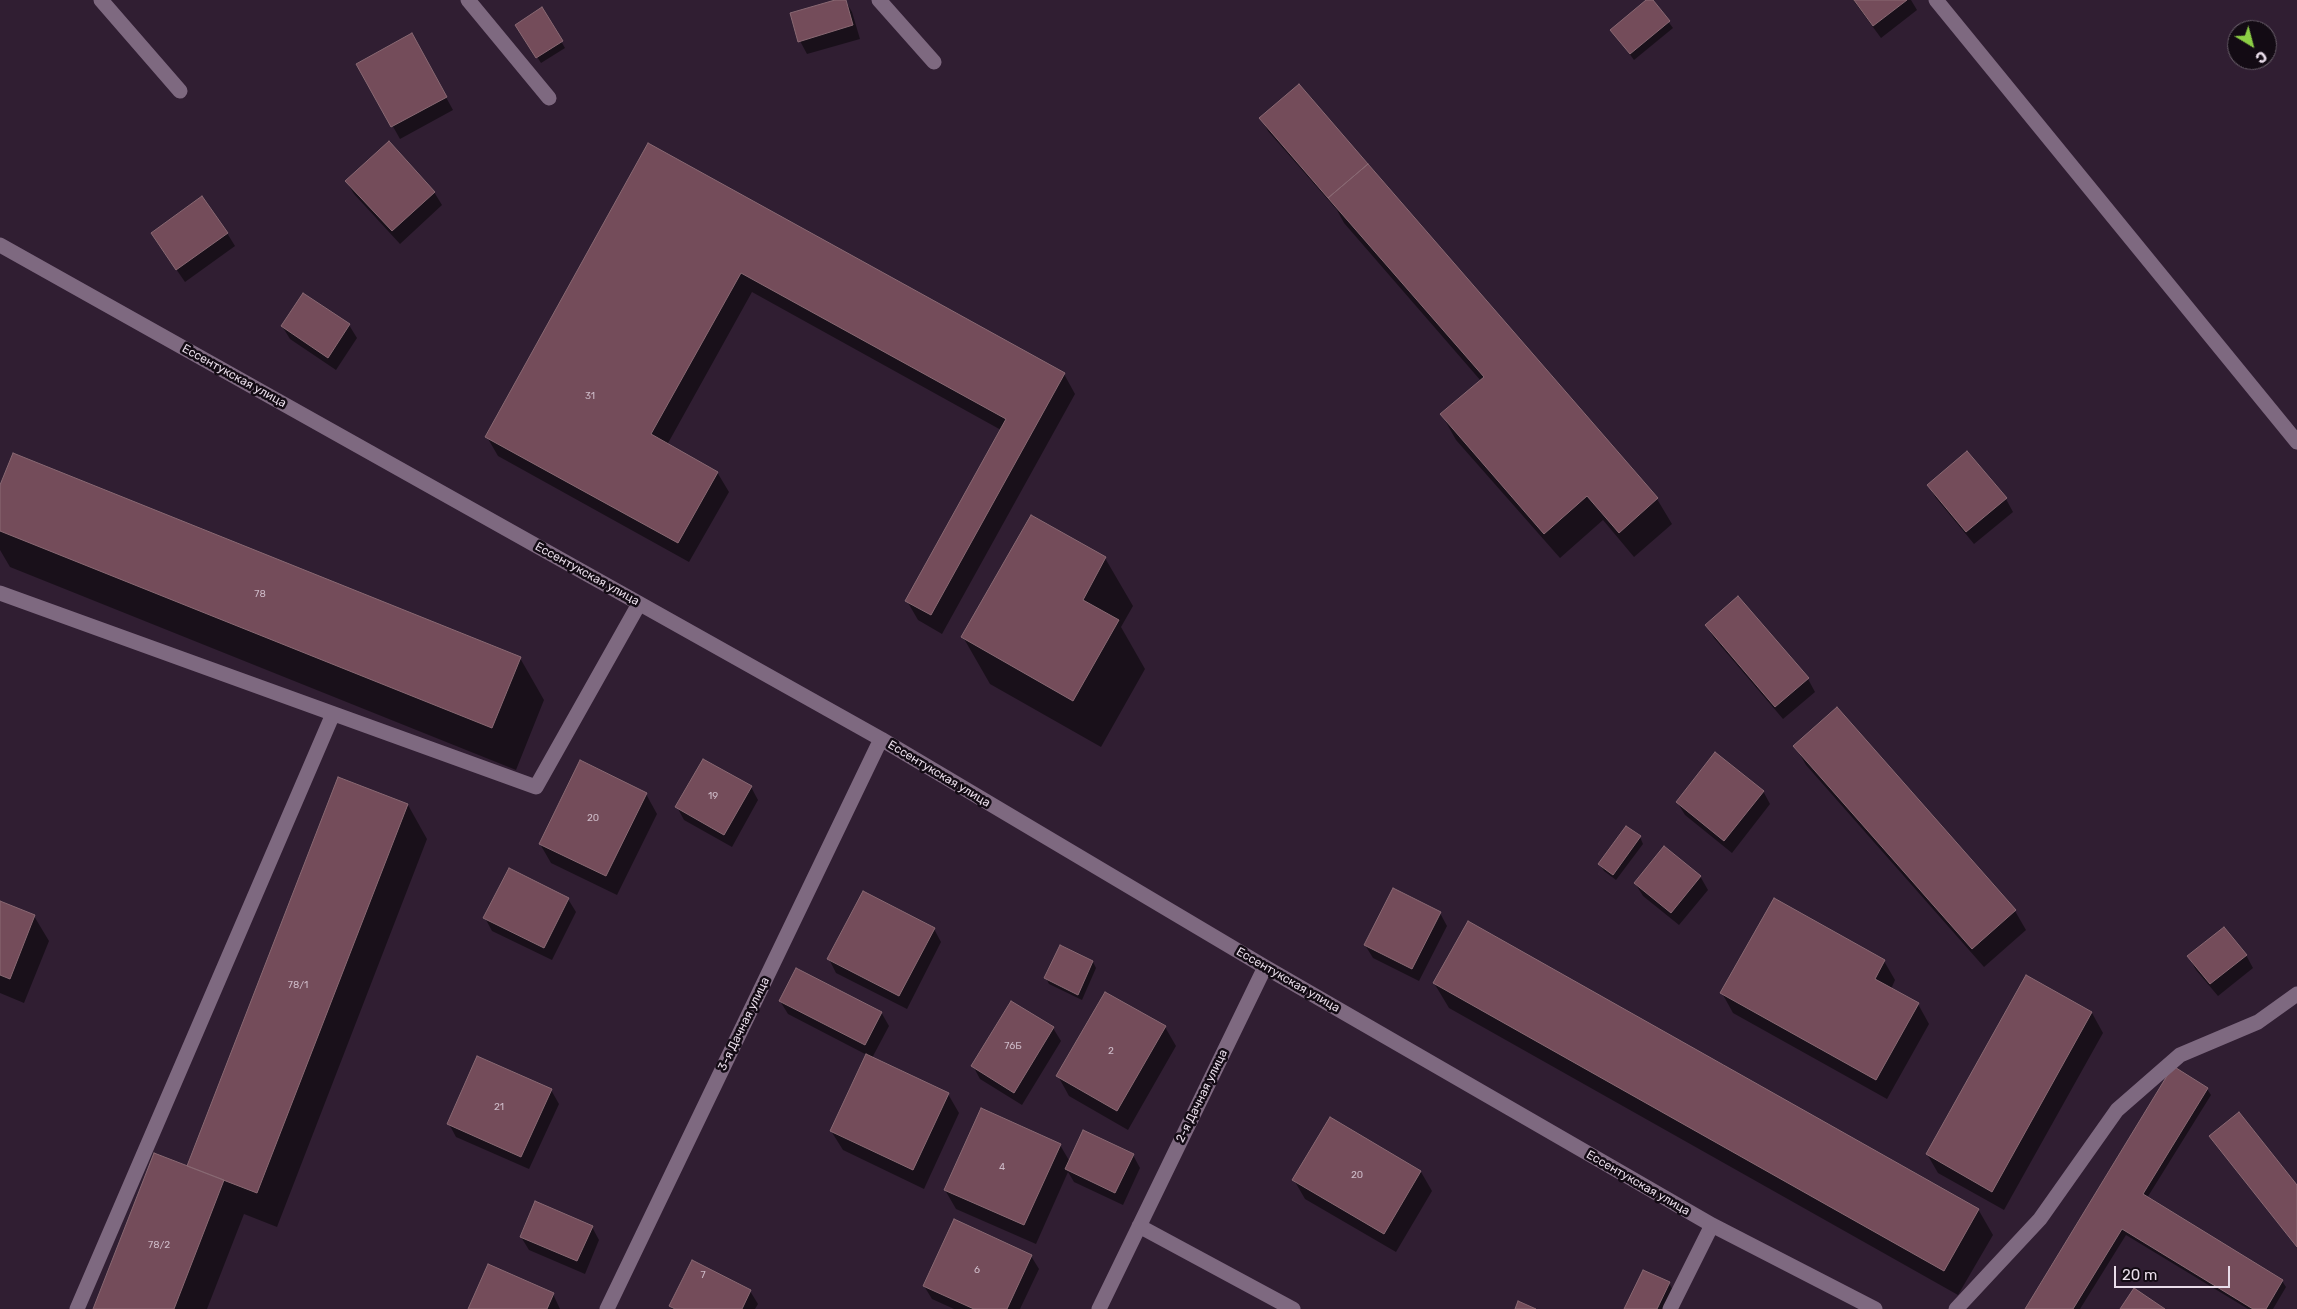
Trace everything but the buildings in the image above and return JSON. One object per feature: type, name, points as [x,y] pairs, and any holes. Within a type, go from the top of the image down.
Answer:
[{"type":"street","points":[[101,0],[180,91]]},
{"type":"street","points":[[468,0],[549,98]]},
{"type":"street","points":[[879,0],[934,62]]},
{"type":"street","points":[[1936,0],[2297,442]]},
{"type":"street","name":"Ессентукская улица","points":[[0,245],[880,739],[1265,967],[1712,1226],[1875,1309]]},
{"type":"street","points":[[0,593],[536,788],[639,604]]},
{"type":"street","points":[[77,1309],[333,714]]},
{"type":"street","name":"3-я Дачная улица","points":[[607,1309],[880,739]]},
{"type":"street","name":"2-я Дачная улица","points":[[1099,1309],[1265,967]]},
{"type":"street","points":[[1956,1309],[2040,1219],[2117,1110],[2180,1055],[2258,1022],[2297,994]]},
{"type":"street","points":[[1139,1226],[1293,1309]]},
{"type":"street","points":[[1670,1309],[1712,1226]]}]
